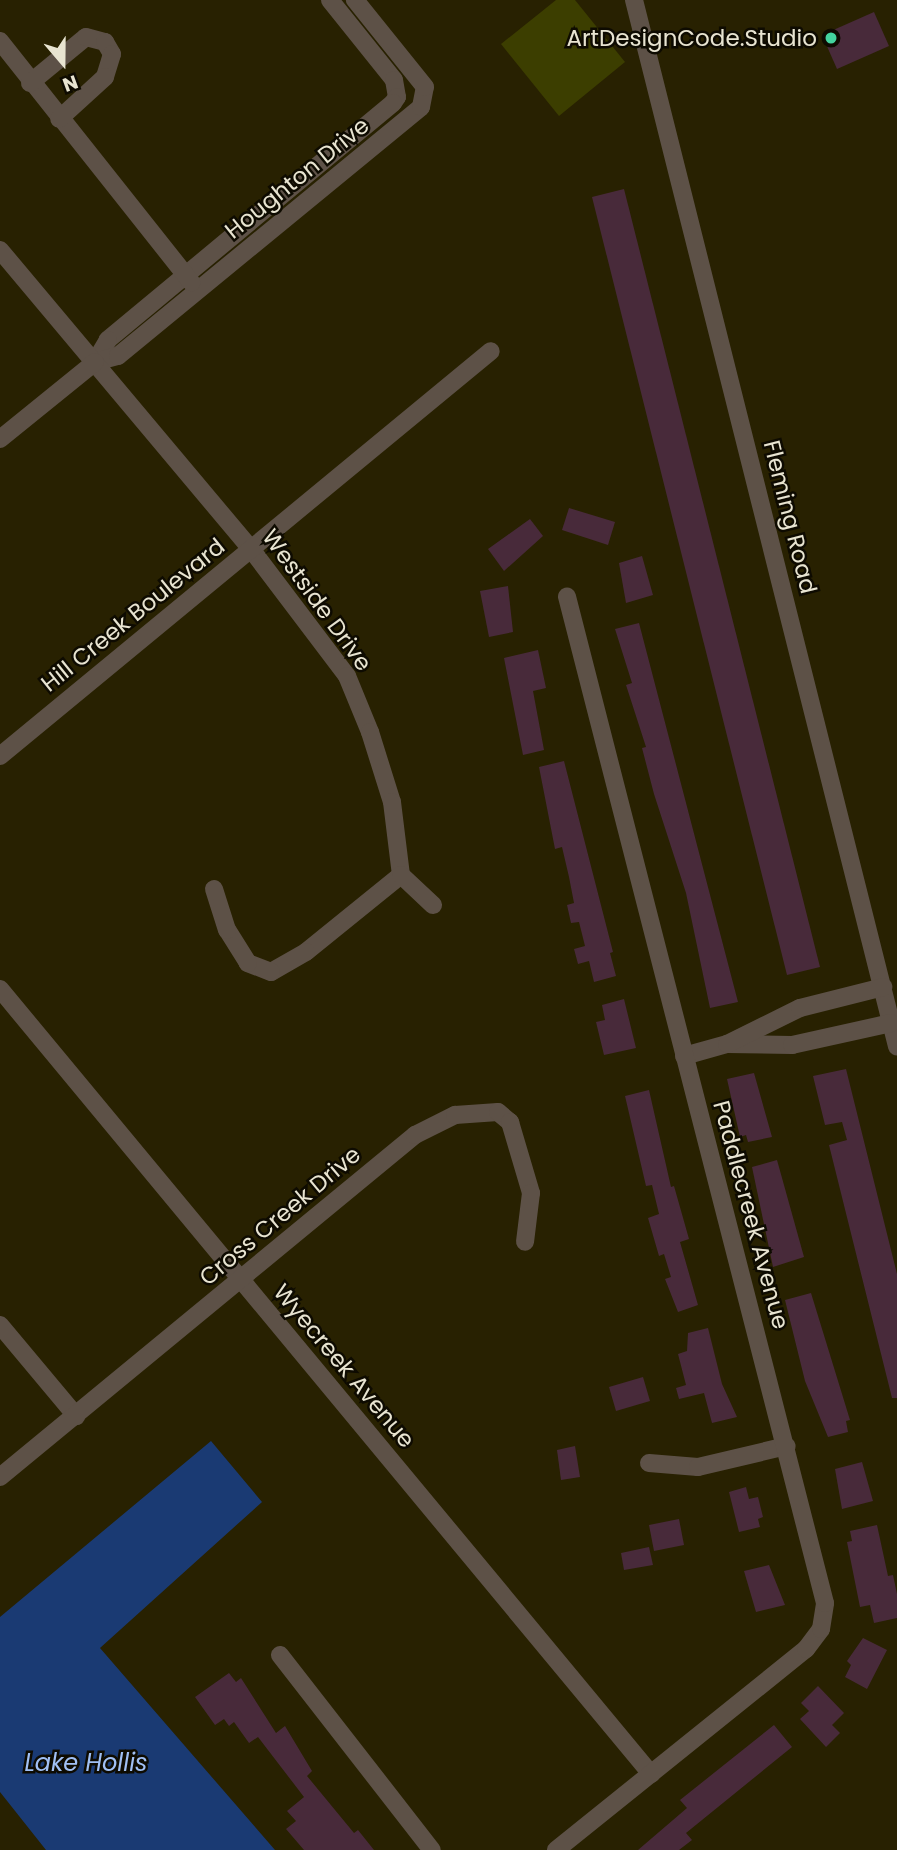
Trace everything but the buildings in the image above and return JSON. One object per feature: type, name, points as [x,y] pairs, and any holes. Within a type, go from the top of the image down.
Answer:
[{"type":"street","name":"Houghton Drive","points":[[0,439],[95,362],[108,340],[397,97],[394,80],[330,0]]},
{"type":"street","name":"Houghton Drive","points":[[95,362],[117,356],[421,107],[425,87],[355,0]]},
{"type":"street","name":"Fleming Road","points":[[634,0],[897,1046]]},
{"type":"street","points":[[30,83],[86,37],[105,42],[112,54],[105,77],[59,119]]},
{"type":"street","points":[[0,41],[30,83],[197,290]]},
{"type":"street","name":"Westside Drive","points":[[0,250],[251,549],[347,676],[392,802],[401,875]]},
{"type":"street","name":"Hill Creek Boulevard","points":[[0,756],[491,351]]},
{"type":"street","name":"Paddlecreek Avenue","points":[[556,1850],[806,1649],[821,1629],[825,1603],[787,1446],[567,597]]},
{"type":"street","points":[[214,889],[227,930],[248,963],[271,972],[306,952],[401,875],[433,905]]},
{"type":"street","points":[[684,1056],[727,1044],[774,1017],[883,987]]},
{"type":"street","name":"Wyecreek Avenue","points":[[0,989],[651,1774]]},
{"type":"street","points":[[727,1044],[792,1045],[891,1023]]},
{"type":"street","name":"Cross Creek Drive","points":[[0,1477],[415,1135],[455,1115],[480,1110],[498,1112],[510,1122],[531,1193],[526,1242]]},
{"type":"street","points":[[0,1325],[76,1416]]},
{"type":"street","points":[[649,1463],[698,1468],[787,1446]]},
{"type":"street","points":[[280,1656],[432,1850]]},
{"type":"shaded area","points":[[556,0],[575,0],[625,62],[559,116],[501,44]]},
{"type":"water","name":"Lake Hollis","points":[[211,1441],[262,1502],[100,1648],[275,1850],[46,1850],[0,1792],[0,1617]]},
{"type":"place","name":"ArtDesignCode.Studio","points":[[831,38]]}]
